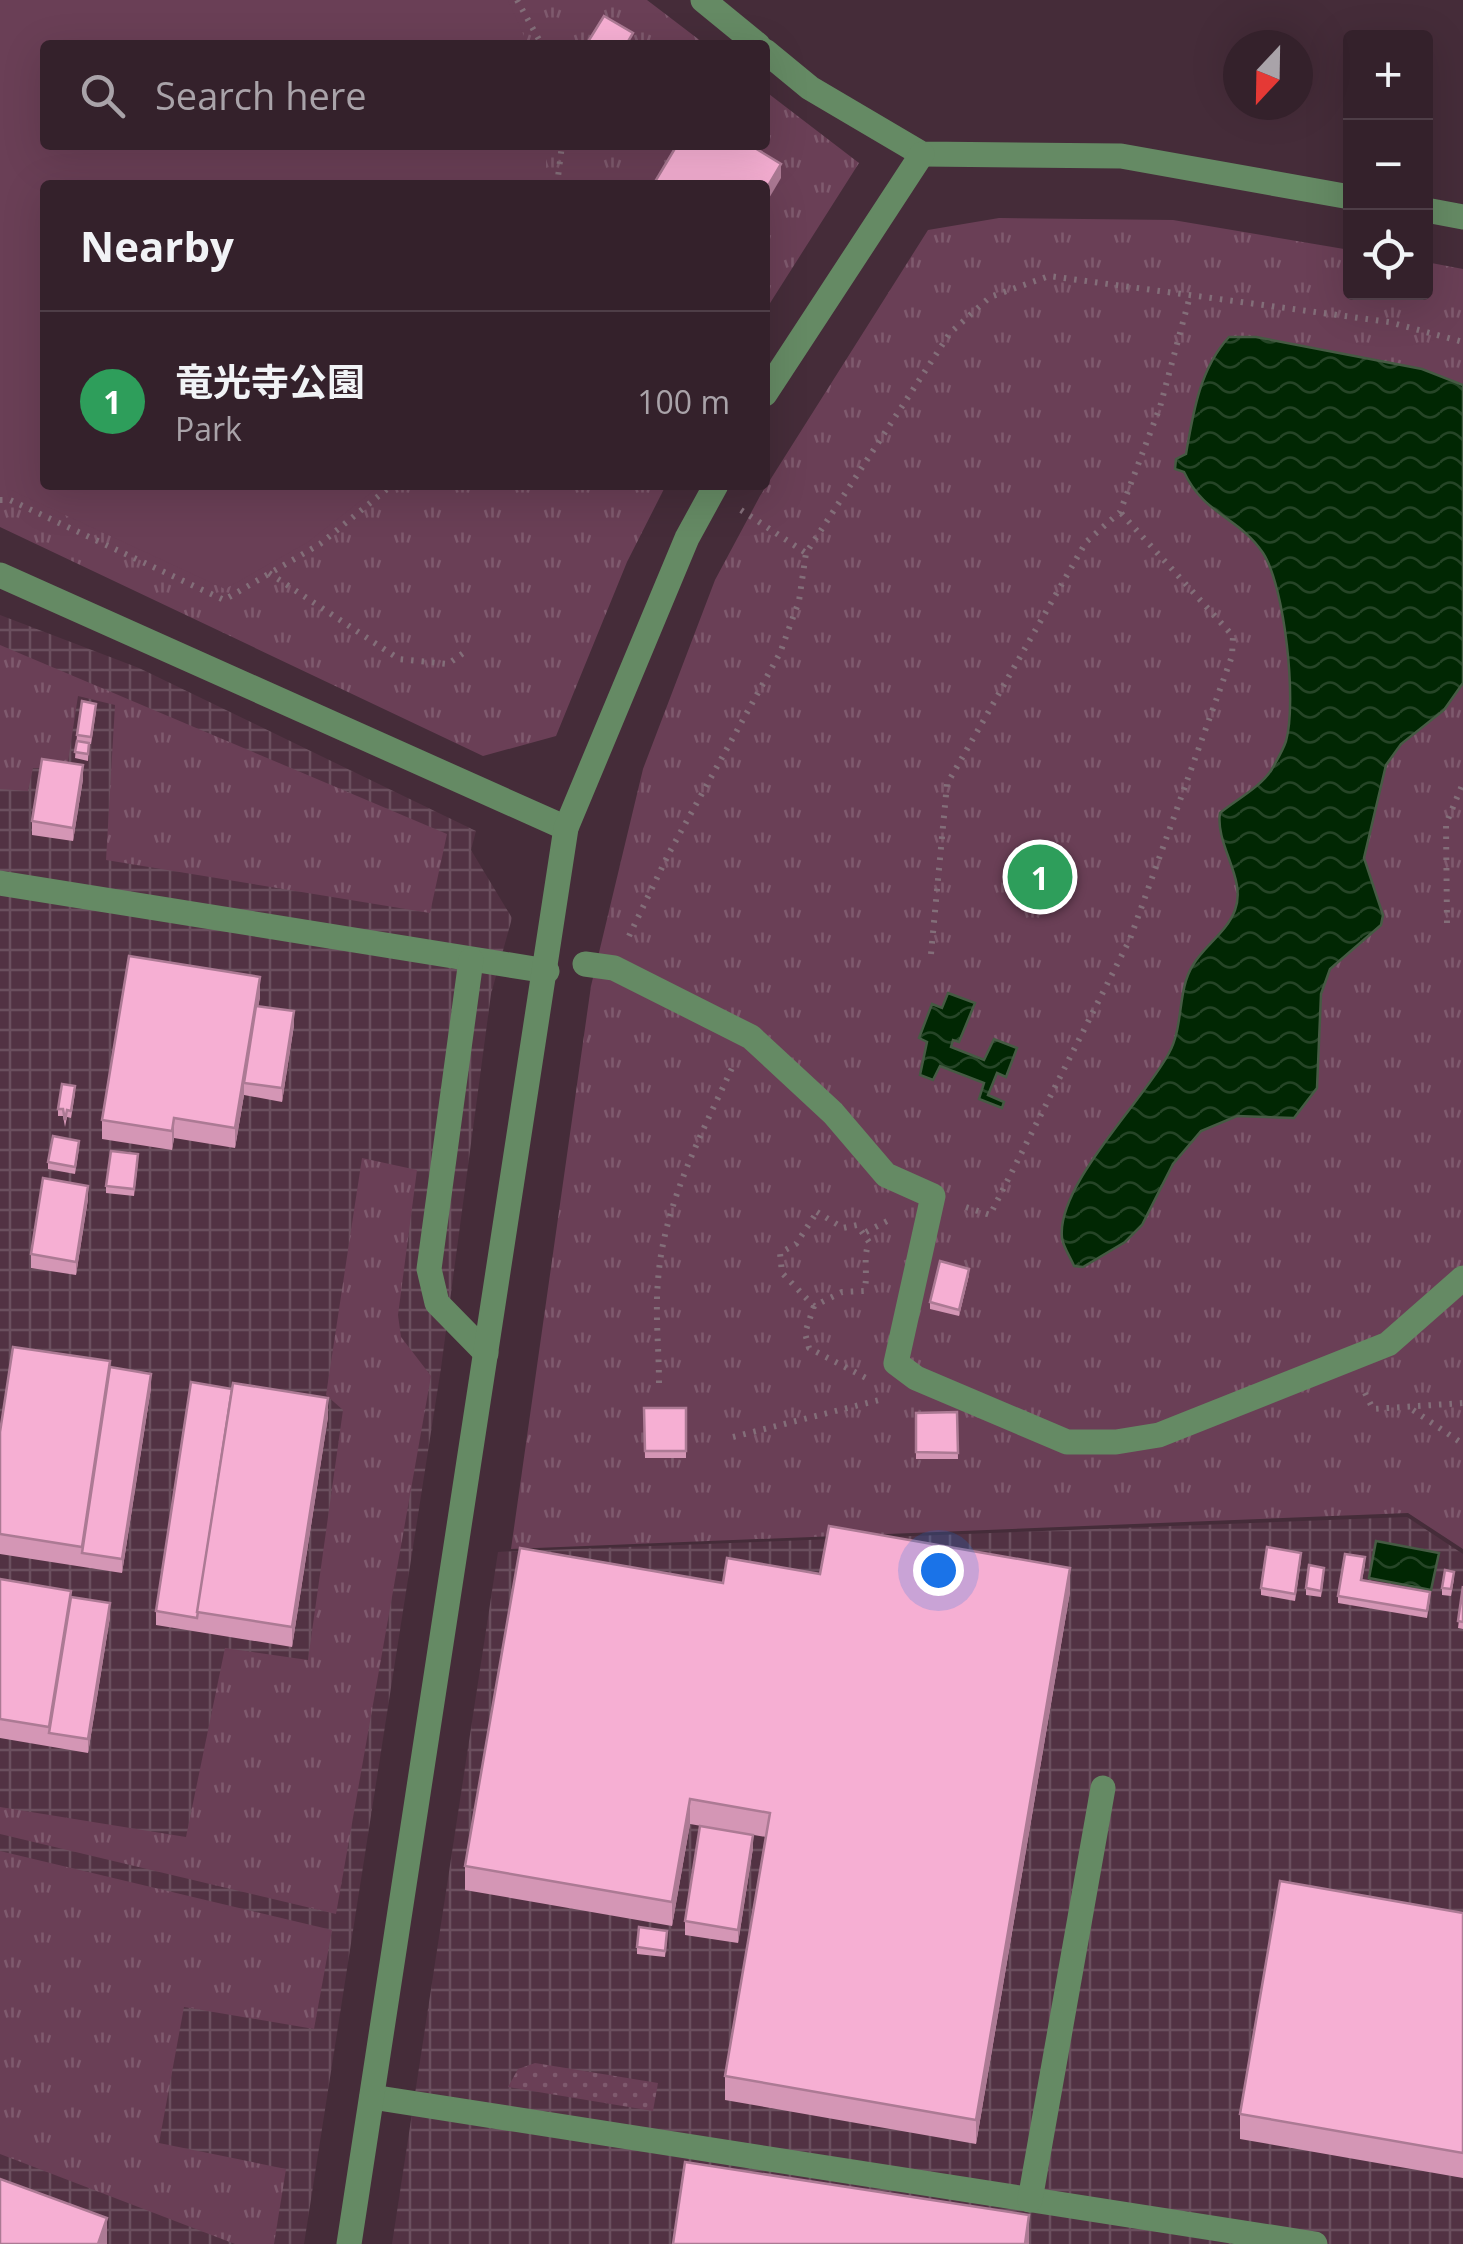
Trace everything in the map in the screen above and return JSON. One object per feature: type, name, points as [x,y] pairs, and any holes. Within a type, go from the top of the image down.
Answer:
[{"type":"street","points":[[703,0],[752,40]]},
{"type":"street","points":[[770,55],[810,88],[922,154],[1122,156],[1343,196]]},
{"type":"street","points":[[770,380],[922,154]]},
{"type":"street","points":[[1433,211],[1463,217]]},
{"type":"street","points":[[350,2244],[566,828],[687,538],[713,490]]},
{"type":"street","points":[[0,575],[566,828]]},
{"type":"street","points":[[0,883],[547,971]]},
{"type":"street","points":[[472,960],[429,1269],[437,1303],[486,1353]]},
{"type":"street","points":[[585,964],[614,968],[747,1035],[833,1113],[886,1175],[933,1196],[896,1363],[916,1378],[1067,1442],[1116,1442],[1158,1435],[1350,1360],[1388,1344],[1463,1278]]},
{"type":"street","points":[[1030,2200],[1103,1788]]},
{"type":"street","points":[[372,2097],[1315,2244]]},
{"type":"path","points":[[517,0],[539,40]]},
{"type":"path","points":[[558,180],[561,150]]},
{"type":"path","points":[[614,968],[668,854],[780,653],[799,601],[806,553],[950,332],[990,297],[1049,276],[1388,322],[1463,342]]},
{"type":"path","points":[[931,954],[946,784],[1086,542],[1120,512],[1160,406],[1190,295]]},
{"type":"path","points":[[0,500],[10,500],[224,600],[320,544],[386,490]]},
{"type":"path","points":[[742,510],[806,553]]},
{"type":"path","points":[[933,1196],[990,1215],[1130,938],[1232,656],[1233,636],[1120,512]]},
{"type":"path","points":[[270,573],[399,660],[448,664],[469,649]]},
{"type":"path","points":[[1447,924],[1446,824],[1463,783]]},
{"type":"path","points":[[659,1383],[658,1279],[672,1218],[686,1166],[747,1035]]},
{"type":"path","points":[[814,1306],[782,1273],[780,1253],[796,1244],[817,1212],[828,1215],[836,1225],[857,1225],[866,1232]]},
{"type":"path","points":[[866,1232],[901,1213]]},
{"type":"path","points":[[866,1232],[864,1291],[842,1292],[814,1306],[804,1334],[809,1348],[872,1382]]},
{"type":"path","points":[[1350,1360],[1373,1409],[1463,1403]]},
{"type":"path","points":[[734,1437],[936,1386]]},
{"type":"path","points":[[1412,1409],[1463,1444]]},
{"type":"shaded area","points":[[0,615],[139,668],[476,831],[471,850],[512,918],[491,994],[441,1368],[304,2244],[0,2244]]},
{"type":"shaded area","points":[[1407,1517],[1463,1554],[1463,2244],[392,2244],[498,1552]]},
{"type":"green space","points":[[0,0],[647,0],[699,40],[40,40],[40,150],[770,150],[770,95],[859,163],[770,303],[770,180],[40,180],[40,490],[663,490],[627,562],[556,736],[483,756],[0,527]]},
{"type":"green space","points":[[0,0],[508,0],[526,40],[40,40],[40,150],[546,150],[546,180],[40,180],[40,490],[375,490],[308,542],[225,589],[11,490],[0,490]]},
{"type":"green space","points":[[999,218],[1173,220],[1343,249],[1343,300],[1433,300],[1433,263],[1463,269],[1463,1549],[1408,1513],[511,1549],[591,986],[643,769],[715,580],[760,496],[764,490],[770,490],[770,480],[928,230]]},
{"type":"green space","points":[[0,645],[447,834],[430,913],[106,860],[115,705],[78,696],[67,768],[33,768],[28,791],[0,789]]},
{"type":"green space","points":[[362,1158],[417,1170],[398,1315],[401,1337],[431,1376],[336,1914],[0,1834],[0,1807],[186,1837],[225,1648],[308,1660],[343,1410],[326,1395]]},
{"type":"green space","points":[[0,1851],[332,1930],[314,2029],[184,2007],[159,2143],[286,2169],[274,2244],[235,2244],[0,2154]]},
{"type":"green space","points":[[535,2063],[658,2083],[653,2111],[508,2087],[518,2069]]},
{"type":"water","points":[[1229,337],[1256,337],[1422,369],[1463,385],[1463,683],[1444,710],[1401,744],[1386,765],[1364,858],[1383,915],[1381,925],[1330,969],[1321,994],[1317,1088],[1294,1118],[1237,1116],[1201,1131],[1173,1164],[1142,1225],[1125,1242],[1083,1267],[1074,1266],[1062,1238],[1064,1217],[1073,1193],[1169,1053],[1188,975],[1235,910],[1237,886],[1222,837],[1220,813],[1268,775],[1285,744],[1289,723],[1287,645],[1271,569],[1254,541],[1201,498],[1184,472],[1175,469],[1176,459],[1186,454],[1204,377]]},
{"type":"water","points":[[948,993],[975,1003],[959,1042],[953,1040],[951,1047],[984,1060],[994,1039],[1017,1048],[1006,1077],[997,1073],[988,1095],[1004,1102],[1002,1108],[979,1099],[984,1083],[940,1066],[933,1080],[920,1075],[927,1042],[919,1038],[932,1004],[942,1008]]},
{"type":"water","points":[[1376,1541],[1439,1553],[1431,1590],[1369,1578]]},
{"type":"building","points":[[604,16],[633,33],[629,40],[589,40]]},
{"type":"building","points":[[674,150],[758,150],[781,164],[770,183],[656,180]]},
{"type":"building","points":[[82,701],[96,704],[91,737],[77,735]]},
{"type":"building","points":[[77,741],[89,743],[88,754],[75,752]]},
{"type":"building","points":[[42,759],[83,765],[73,828],[32,821]]},
{"type":"building","points":[[129,956],[260,977],[235,1128],[174,1118],[172,1131],[102,1120]]},
{"type":"building","points":[[256,1006],[294,1011],[282,1088],[244,1083]]},
{"type":"building","points":[[62,1084],[75,1086],[71,1111],[67,1110],[65,1120],[63,1109],[58,1109]]},
{"type":"building","points":[[53,1136],[79,1141],[75,1167],[48,1162]]},
{"type":"building","points":[[111,1151],[138,1154],[134,1189],[106,1186]]},
{"type":"building","points":[[43,1178],[88,1186],[76,1262],[31,1254]]},
{"type":"building","points":[[940,1261],[969,1269],[959,1310],[930,1302]]},
{"type":"building","points":[[13,1347],[110,1361],[82,1547],[0,1534],[0,1432]]},
{"type":"building","points":[[110,1367],[151,1374],[122,1559],[82,1553]]},
{"type":"building","points":[[191,1382],[232,1389],[197,1618],[156,1611]]},
{"type":"building","points":[[233,1383],[328,1398],[292,1627],[197,1612]]},
{"type":"building","points":[[644,1408],[686,1408],[686,1451],[645,1451]]},
{"type":"building","points":[[957,1412],[958,1453],[916,1452],[916,1413]]},
{"type":"building","points":[[829,1526],[1070,1568],[976,2120],[725,2076],[770,1813],[690,1799],[672,1902],[465,1866],[520,1548],[723,1583],[727,1558],[820,1574]]},
{"type":"building","points":[[1267,1547],[1301,1553],[1295,1594],[1261,1588]]},
{"type":"building","points":[[1345,1554],[1365,1557],[1361,1580],[1430,1592],[1427,1611],[1338,1596]]},
{"type":"building","points":[[1309,1565],[1324,1568],[1321,1591],[1306,1588]]},
{"type":"building","points":[[1445,1570],[1454,1572],[1451,1589],[1442,1588]]},
{"type":"building","points":[[0,1579],[71,1591],[49,1727],[0,1719]]},
{"type":"building","points":[[1463,1586],[1463,1622],[1458,1621]]},
{"type":"building","points":[[71,1597],[110,1603],[88,1739],[49,1733]]},
{"type":"building","points":[[700,1826],[753,1835],[738,1930],[685,1921]]},
{"type":"building","points":[[1280,1881],[1463,1913],[1463,2153],[1240,2114]]},
{"type":"building","points":[[639,1927],[667,1931],[665,1951],[637,1947]]},
{"type":"building","points":[[685,2162],[1029,2215],[1025,2244],[673,2244]]},
{"type":"building","points":[[0,2179],[107,2218],[98,2244],[0,2244]]},
{"type":"place","name":"竜光寺公園","points":[[1040,877]]}]
